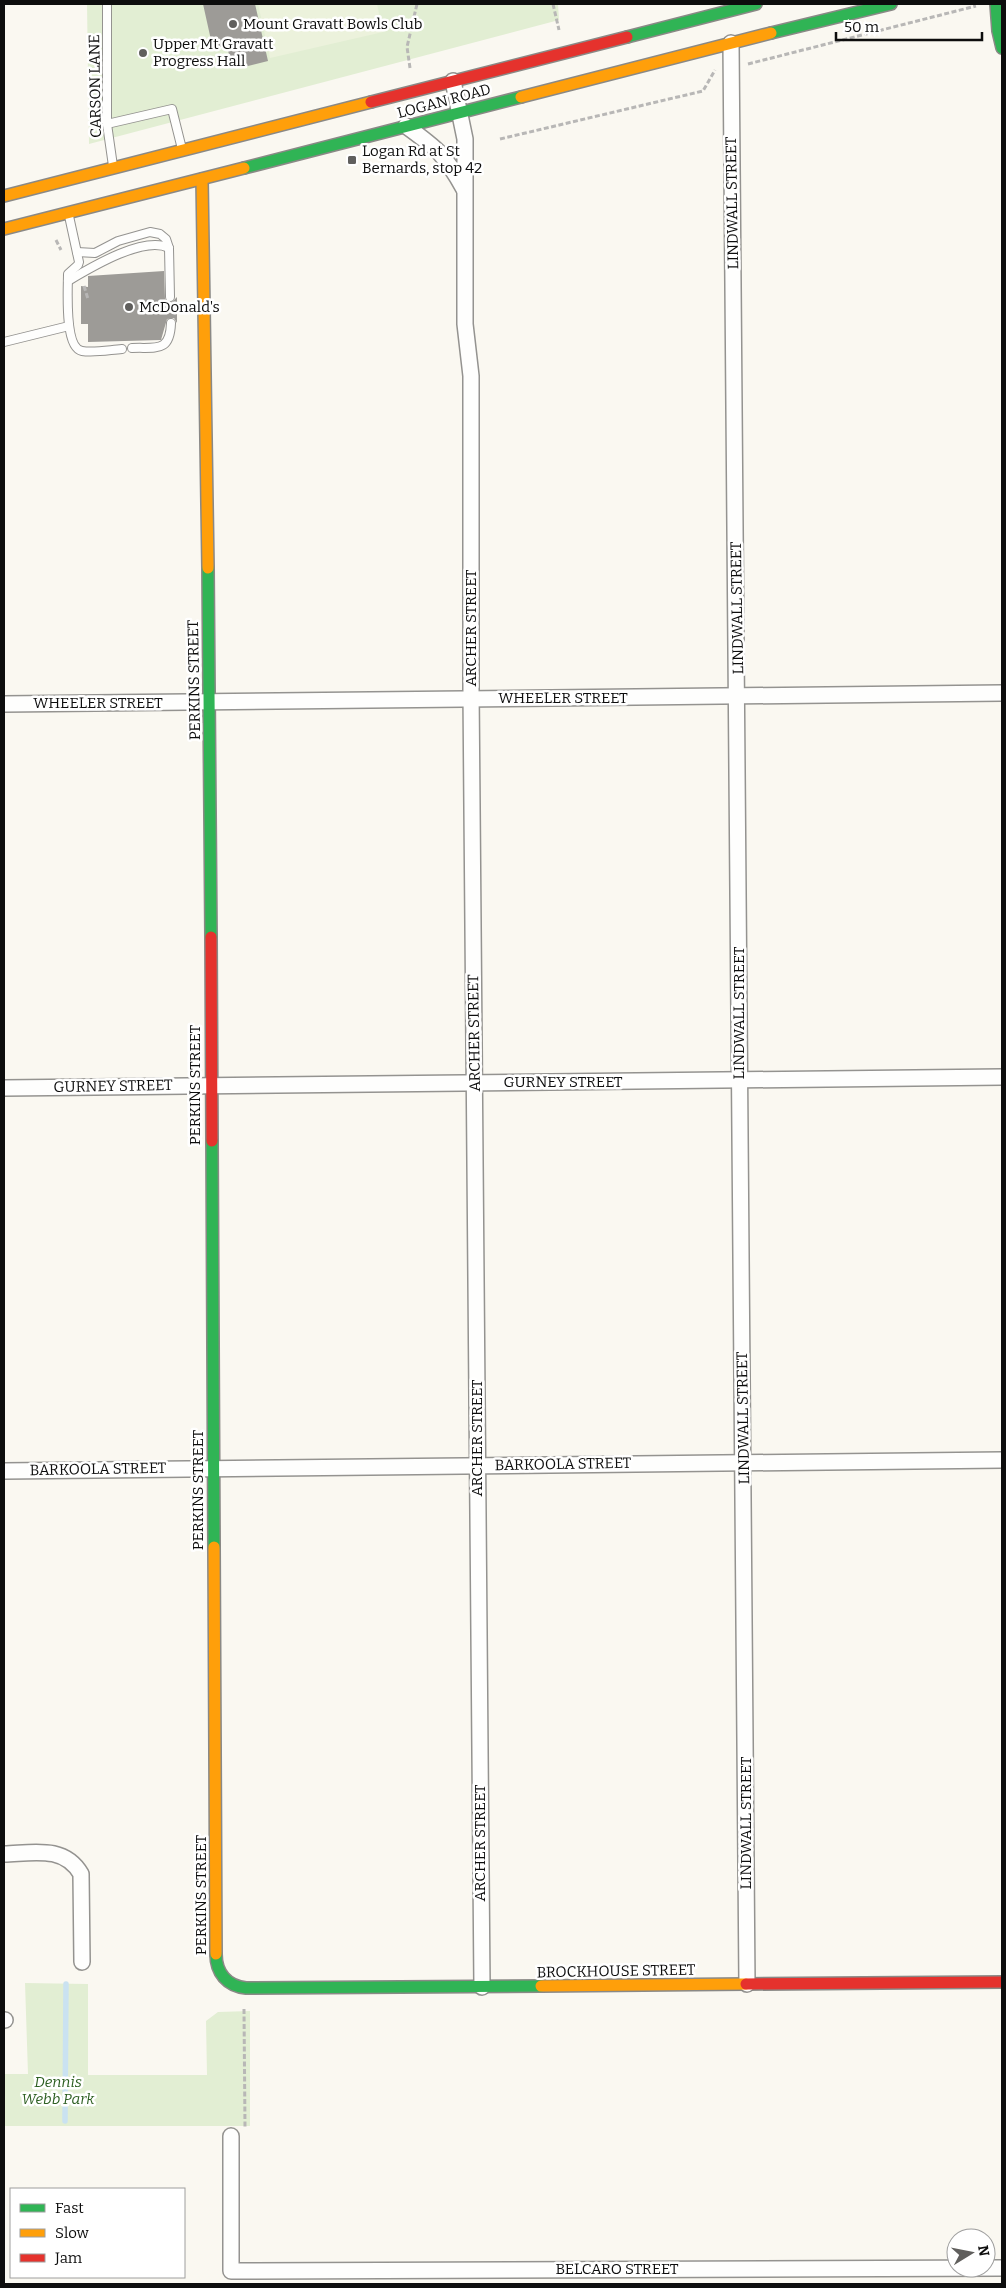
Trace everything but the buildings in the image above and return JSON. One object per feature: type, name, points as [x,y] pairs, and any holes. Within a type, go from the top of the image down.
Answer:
[{"type":"street","name":"LOGAN ROAD","points":[[4,196],[756,4]]},
{"type":"street","name":"LOGAN ROAD","points":[[4,229],[731,43],[891,4]]},
{"type":"street","points":[[996,4],[998,31],[1002,48]]},
{"type":"street","name":"LINDWALL STREET","points":[[731,43],[738,697],[747,1984]]},
{"type":"street","name":"ARCHER STREET","points":[[453,80],[465,139],[465,324],[471,376],[471,699],[482,1987]]},
{"type":"street","points":[[406,126],[440,152],[452,166],[465,191]]},
{"type":"street","name":"PERKINS STREET","points":[[202,179],[210,702],[210,1085],[216,1962],[222,1976],[231,1986]]},
{"type":"street","name":"WHEELER STREET","points":[[4,704],[1002,693]]},
{"type":"street","name":"GURNEY STREET","points":[[4,1088],[1002,1077]]},
{"type":"street","name":"BARKOOLA STREET","points":[[4,1471],[1002,1460]]},
{"type":"street","points":[[4,1854],[50,1852],[74,1862],[81,1874],[82,1962]]},
{"type":"street","name":"BROCKHOUSE STREET","points":[[231,1986],[254,1989],[1002,1982]]},
{"type":"street","name":"BELCARO STREET","points":[[231,2136],[231,2271],[521,2277],[1002,2268]]},
{"type":"lane","name":"CARSON LANE","points":[[107,4],[107,124],[114,168]]},
{"type":"lane","points":[[107,124],[172,109],[182,150]]},
{"type":"lane","points":[[68,213],[78,265],[68,277],[69,326],[72,341],[79,350],[122,349]]},
{"type":"lane","points":[[77,252],[94,253],[118,241],[150,232],[164,236],[169,248],[170,297]]},
{"type":"lane","points":[[68,277],[119,254],[153,245],[169,248]]},
{"type":"lane","points":[[132,348],[162,347],[167,343],[170,336],[170,323]]},
{"type":"lane","points":[[4,342],[69,326]]},
{"type":"path","points":[[410,68],[406,47],[417,4]]},
{"type":"path","points":[[553,4],[559,30]]},
{"type":"path","points":[[231,2136],[245,2136],[244,2001]]},
{"type":"green space","points":[[87,4],[558,4],[559,20],[89,144]]},
{"type":"green space","points":[[258,4],[377,4],[383,32],[270,58]]},
{"type":"green space","name":"Dennis Webb Park","points":[[25,1983],[88,1984],[88,2075],[207,2075],[206,2021],[218,2012],[250,2011],[250,2126],[4,2126],[4,2074],[28,2074]]},
{"type":"waterway","points":[[65,2121],[66,1984]]},
{"type":"traffic: fast","points":[[627,37],[756,4]]},
{"type":"traffic: fast","points":[[771,33],[891,4]]},
{"type":"traffic: fast","points":[[996,4],[998,31],[1002,48]]},
{"type":"traffic: fast","points":[[244,168],[521,97]]},
{"type":"traffic: fast","points":[[208,568],[211,937]]},
{"type":"traffic: fast","points":[[212,1141],[214,1547]]},
{"type":"traffic: fast","points":[[216,1954],[220,1973],[233,1985],[246,1988],[541,1986]]},
{"type":"traffic: slow","points":[[521,97],[771,33]]},
{"type":"traffic: slow","points":[[4,196],[371,102]]},
{"type":"traffic: slow","points":[[4,229],[244,168]]},
{"type":"traffic: slow","points":[[202,179],[208,568]]},
{"type":"traffic: slow","points":[[214,1547],[216,1954]]},
{"type":"traffic: slow","points":[[541,1986],[746,1984]]},
{"type":"traffic: jam","points":[[371,102],[627,37]]},
{"type":"traffic: jam","points":[[211,937],[212,1141]]},
{"type":"traffic: jam","points":[[746,1984],[1002,1982]]},
{"type":"place","name":"Mount Gravatt Bowls Club","points":[[233,24]]},
{"type":"place","name":"Upper Mt Gravatt Progress Hall","points":[[143,53]]},
{"type":"place","name":"Logan Rd at St Bernards, stop 42","points":[[352,160]]},
{"type":"place","name":"McDonald's","points":[[129,307]]}]
